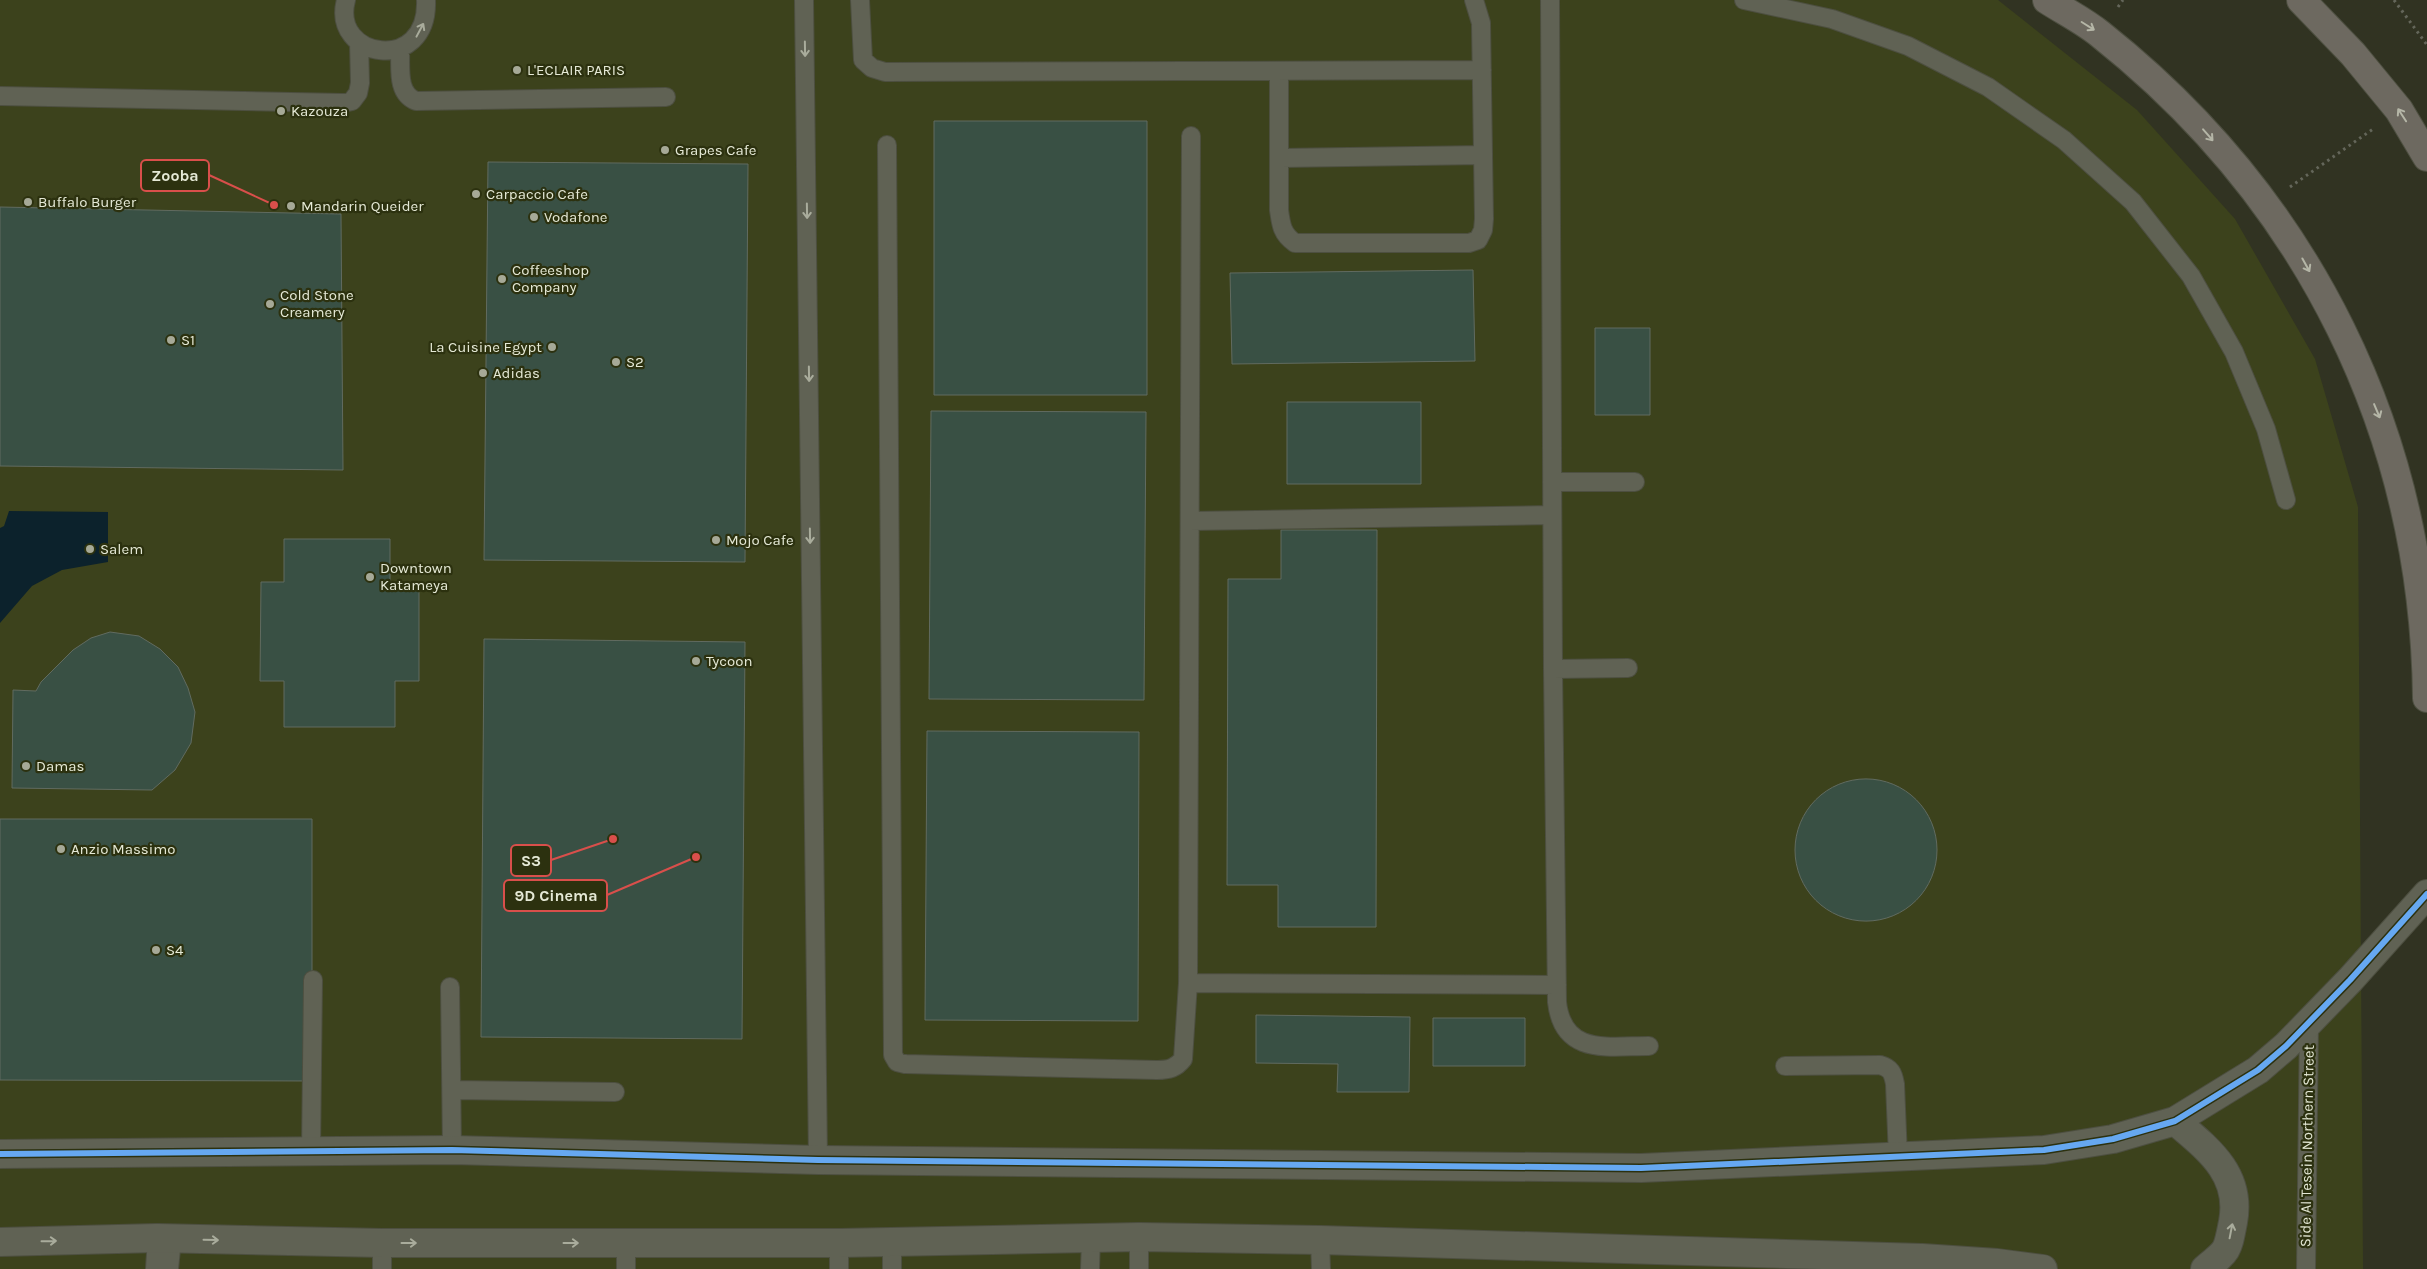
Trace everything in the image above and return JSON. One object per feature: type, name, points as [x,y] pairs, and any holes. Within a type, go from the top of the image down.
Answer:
[{"type":"main road","points":[[2047,0],[2098,33],[2191,116],[2248,180],[2301,256],[2346,336],[2381,422],[2406,510],[2422,602],[2427,698]]},
{"type":"main road","points":[[2301,0],[2353,54],[2399,110],[2427,156]]},
{"type":"street","points":[[0,1154],[452,1150],[818,1160],[1641,1168],[2044,1150],[2113,1139],[2175,1121],[2258,1070],[2286,1046],[2427,894]]},
{"type":"street","points":[[2175,1121],[2206,1147],[2226,1172],[2236,1204],[2227,1251],[2205,1269]]},
{"type":"street","points":[[0,1242],[164,1239],[382,1256],[840,1256],[892,1241],[1139,1237],[1320,1240],[2043,1269]]},
{"type":"lane","points":[[346,0],[345,19],[350,32],[359,42],[372,50],[386,52],[400,49],[412,42],[421,31],[426,18],[426,0]]},
{"type":"lane","points":[[804,0],[818,1160]]},
{"type":"lane","points":[[860,0],[863,60],[872,68],[885,72],[1482,70]]},
{"type":"lane","points":[[1279,72],[1281,158],[1279,210],[1281,227],[1286,237],[1295,243],[1460,244],[1478,240],[1483,230],[1482,70],[1481,22],[1474,0]]},
{"type":"lane","points":[[1550,0],[1553,669],[1558,1014],[1563,1026],[1579,1041],[1598,1046],[1649,1046]]},
{"type":"lane","points":[[1744,0],[1832,19],[1908,46],[1988,87],[2064,140],[2133,202],[2191,276],[2234,352],[2266,428],[2286,500]]},
{"type":"lane","points":[[0,96],[343,103],[352,101],[358,93],[359,42]]},
{"type":"lane","points":[[400,49],[402,89],[411,99],[416,101],[666,97]]},
{"type":"lane","points":[[886,145],[893,1054],[897,1062],[904,1064],[1169,1070],[1178,1065],[1183,1059],[1188,983],[1191,136]]},
{"type":"lane","points":[[1281,158],[1483,155]]},
{"type":"lane","points":[[1552,482],[1635,482]]},
{"type":"lane","points":[[1190,521],[1552,515]]},
{"type":"lane","points":[[1553,669],[1628,668]]},
{"type":"lane","points":[[311,1152],[313,980]]},
{"type":"lane","points":[[1188,983],[1557,985]]},
{"type":"lane","points":[[450,987],[452,1150]]},
{"type":"lane","name":"Side Al Tesein Northern Street","points":[[2306,1269],[2309,1022]]},
{"type":"lane","points":[[1785,1066],[1880,1065],[1887,1067],[1893,1073],[1895,1084],[1898,1157]]},
{"type":"lane","points":[[452,1090],[614,1092]]},
{"type":"lane","points":[[1139,1237],[1139,1269]]},
{"type":"lane","points":[[1090,1269],[1091,1238]]},
{"type":"lane","points":[[155,1269],[164,1239]]},
{"type":"lane","points":[[164,1239],[169,1269]]},
{"type":"lane","points":[[1320,1240],[1320,1269]]},
{"type":"lane","points":[[892,1241],[892,1269]]},
{"type":"path","points":[[2394,0],[2427,45]]},
{"type":"path","points":[[2265,205],[2399,110]]},
{"type":"shaded area","points":[[0,0],[1998,0],[2137,110],[2235,219],[2315,359],[2358,507],[2363,1269],[0,1269]]},
{"type":"water","points":[[9,511],[108,512],[108,562],[62,570],[32,586],[0,623],[0,528],[4,526]]},
{"type":"building","points":[[934,121],[1147,121],[1147,395],[934,395]]},
{"type":"building","name":"S2","points":[[488,162],[748,164],[745,562],[484,560]]},
{"type":"building","name":"S1","points":[[0,207],[341,214],[343,470],[0,466]]},
{"type":"building","points":[[1473,270],[1475,361],[1232,364],[1230,273]]},
{"type":"building","points":[[1595,328],[1650,328],[1650,415],[1595,415]]},
{"type":"building","points":[[1287,402],[1421,402],[1421,484],[1287,484]]},
{"type":"building","points":[[931,411],[1146,412],[1144,700],[929,699]]},
{"type":"building","points":[[1281,530],[1377,530],[1376,927],[1278,927],[1278,885],[1227,885],[1228,579],[1281,579]]},
{"type":"building","points":[[284,539],[390,539],[390,585],[419,585],[419,681],[395,681],[395,727],[284,727],[284,681],[260,681],[261,582],[284,582]]},
{"type":"building","points":[[110,632],[139,636],[160,649],[178,667],[188,688],[195,712],[191,743],[175,770],[152,790],[12,788],[13,690],[36,691],[41,682],[73,650],[91,638]]},
{"type":"building","points":[[484,639],[745,642],[742,1039],[481,1037]]},
{"type":"building","points":[[927,731],[1139,732],[1138,1021],[925,1020]]},
{"type":"building","points":[[1866,779],[1880,780],[1893,784],[1906,791],[1916,800],[1925,810],[1932,823],[1936,836],[1936,864],[1932,877],[1925,890],[1916,900],[1906,909],[1893,916],[1880,920],[1866,921],[1852,920],[1839,916],[1826,909],[1816,900],[1807,890],[1800,877],[1796,864],[1795,850],[1796,836],[1800,823],[1807,810],[1816,800],[1826,791],[1839,784],[1852,780]]},
{"type":"building","name":"S4","points":[[0,819],[312,819],[312,1081],[0,1080]]},
{"type":"building","points":[[1256,1015],[1410,1017],[1409,1092],[1337,1092],[1338,1064],[1256,1063]]},
{"type":"building","points":[[1433,1018],[1525,1018],[1525,1066],[1433,1066]]},
{"type":"cycle path","points":[[0,1154],[452,1150],[818,1160],[1641,1168],[2044,1150],[2113,1139],[2175,1121],[2258,1070],[2286,1046],[2350,980],[2427,894]]},
{"type":"place","name":"L'ECLAIR PARIS","points":[[517,70]]},
{"type":"place","name":"Kazouza","points":[[281,111]]},
{"type":"place","name":"Grapes Cafe","points":[[665,150]]},
{"type":"place","name":"Carpaccio Cafe","points":[[476,194]]},
{"type":"place","name":"Buffalo Burger","points":[[28,202]]},
{"type":"place","name":"Zooba","points":[[274,205]]},
{"type":"place","name":"Mandarin Queider","points":[[291,206]]},
{"type":"place","name":"Vodafone","points":[[534,217]]},
{"type":"place","name":"Coffeeshop Company","points":[[502,279]]},
{"type":"place","name":"Cold Stone Creamery","points":[[270,304]]},
{"type":"place","name":"S1","points":[[171,340]]},
{"type":"place","name":"La Cuisine Egypt","points":[[552,347]]},
{"type":"place","name":"S2","points":[[616,362]]},
{"type":"place","name":"Adidas","points":[[483,373]]},
{"type":"place","name":"Mojo Cafe","points":[[716,540]]},
{"type":"place","name":"Salem","points":[[90,549]]},
{"type":"place","name":"Downtown Katameya","points":[[370,577]]},
{"type":"place","name":"Tycoon","points":[[696,661]]},
{"type":"place","name":"Damas","points":[[26,766]]},
{"type":"place","name":"S3","points":[[613,839]]},
{"type":"place","name":"Anzio Massimo","points":[[61,849]]},
{"type":"place","name":"9D Cinema","points":[[696,857]]},
{"type":"place","name":"S4","points":[[156,950]]}]
